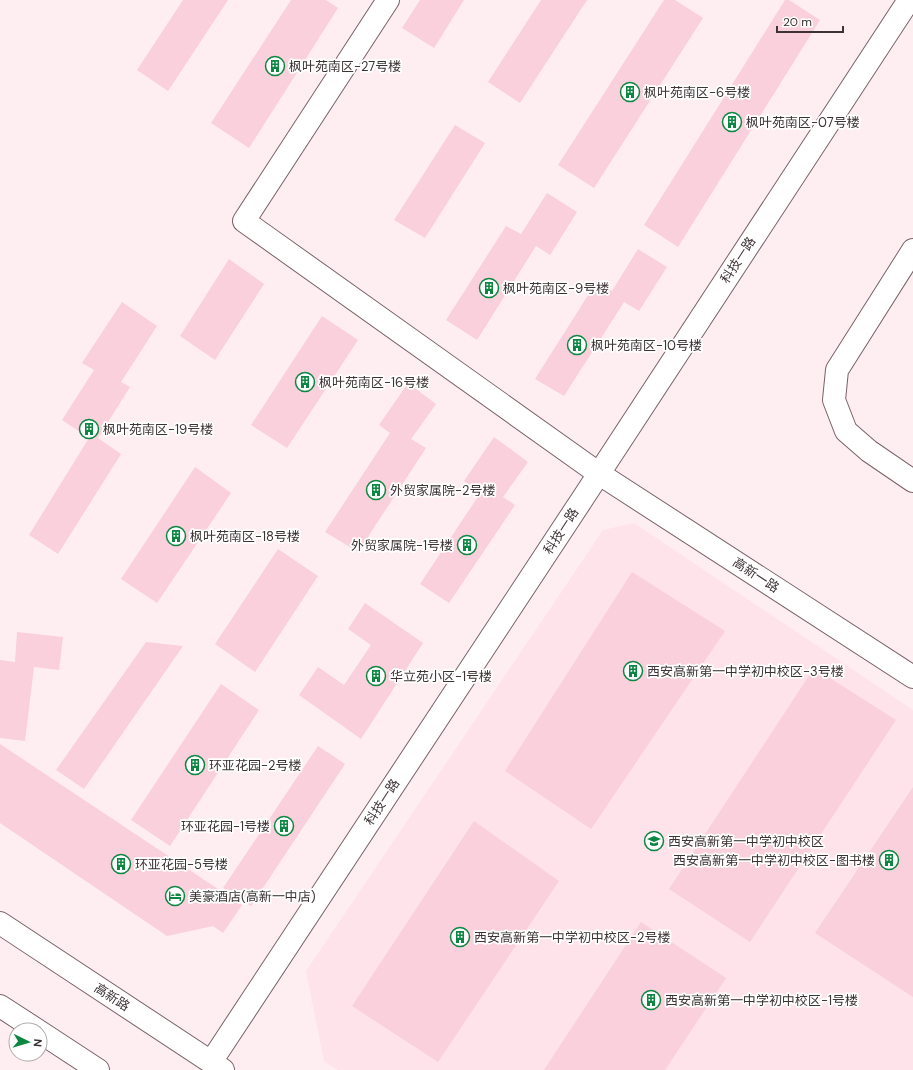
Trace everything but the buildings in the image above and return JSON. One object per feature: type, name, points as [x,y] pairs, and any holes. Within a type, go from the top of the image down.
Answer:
[{"type":"street","name":"高新一路","points":[[388,0],[244,221],[598,473],[913,677]]},
{"type":"street","name":"科技一路","points":[[217,1066],[598,473],[908,0]]},
{"type":"street","points":[[913,250],[837,370],[834,400],[846,431],[869,451],[913,480]]},
{"type":"street","name":"高新路","points":[[0,923],[217,1066]]},
{"type":"street","points":[[0,1006],[25,1022]]},
{"type":"street","points":[[48,1037],[98,1070]]},
{"type":"shaded area","name":"西安高新第一中学初中校区","points":[[634,523],[913,710],[913,1070],[338,1070],[324,1061],[306,971],[603,530]]},
{"type":"place","name":"枫叶苑南区-27号楼","points":[[275,66]]},
{"type":"place","name":"枫叶苑南区-6号楼","points":[[630,92]]},
{"type":"place","name":"枫叶苑南区-07号楼","points":[[732,122]]},
{"type":"place","name":"枫叶苑南区-9号楼","points":[[489,288]]},
{"type":"place","name":"枫叶苑南区-10号楼","points":[[577,345]]},
{"type":"place","name":"枫叶苑南区-16号楼","points":[[305,382]]},
{"type":"place","name":"枫叶苑南区-19号楼","points":[[89,429]]},
{"type":"place","name":"外贸家属院-2号楼","points":[[376,490]]},
{"type":"place","name":"枫叶苑南区-18号楼","points":[[176,536]]},
{"type":"place","name":"外贸家属院-1号楼","points":[[467,545]]},
{"type":"place","name":"西安高新第一中学初中校区-3号楼","points":[[633,671]]},
{"type":"place","name":"华立苑小区-1号楼","points":[[376,676]]},
{"type":"place","name":"环亚花园-2号楼","points":[[195,765]]},
{"type":"place","name":"环亚花园-1号楼","points":[[284,826]]},
{"type":"place","name":"西安高新第一中学初中校区","points":[[654,841]]},
{"type":"place","name":"西安高新第一中学初中校区-图书楼","points":[[889,860]]},
{"type":"place","name":"环亚花园-5号楼","points":[[121,864]]},
{"type":"place","name":"美豪酒店(高新一中店)","points":[[175,896]]},
{"type":"place","name":"西安高新第一中学初中校区-2号楼","points":[[460,937]]},
{"type":"place","name":"西安高新第一中学初中校区-1号楼","points":[[651,1000]]}]
